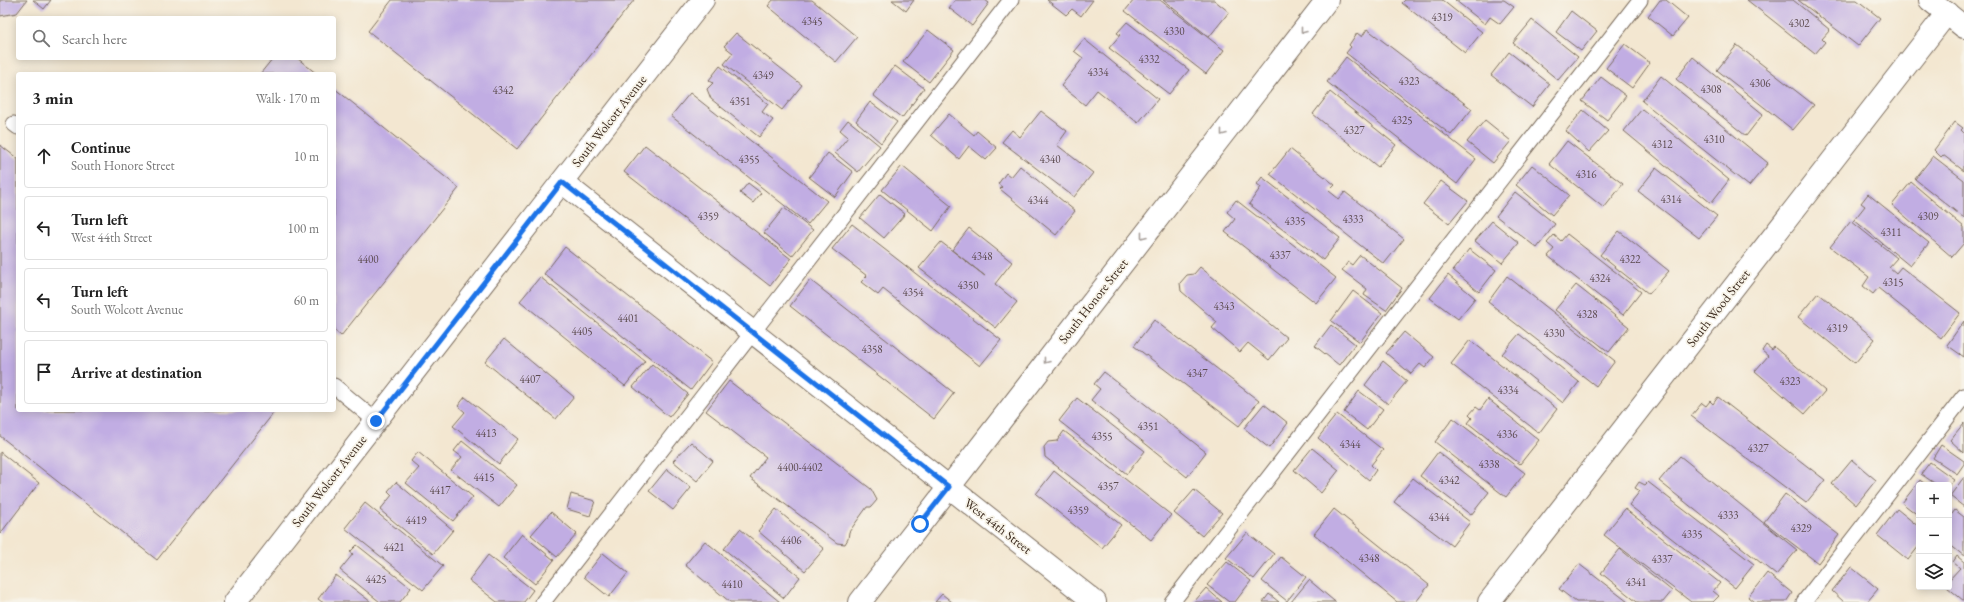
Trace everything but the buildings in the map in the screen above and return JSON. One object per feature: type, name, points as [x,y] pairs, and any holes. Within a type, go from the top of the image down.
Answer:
[{"type":"street","name":"South Wolcott Avenue","points":[[234,602],[703,0]]},
{"type":"street","name":"South Honore Street","points":[[860,602],[1327,0]]},
{"type":"street","points":[[1939,7],[1964,27]]},
{"type":"street","name":"South Wood Street","points":[[1489,602],[1939,7]]},
{"type":"street","name":"West 44th Street","points":[[562,182],[1095,602]]},
{"type":"lane","points":[[543,602],[1011,0]]},
{"type":"lane","points":[[1172,602],[1640,0]]},
{"type":"lane","points":[[336,388],[376,421]]},
{"type":"lane","points":[[1804,602],[1964,396]]},
{"type":"route","points":[[376,421],[562,182],[949,487],[920,524]]}]
